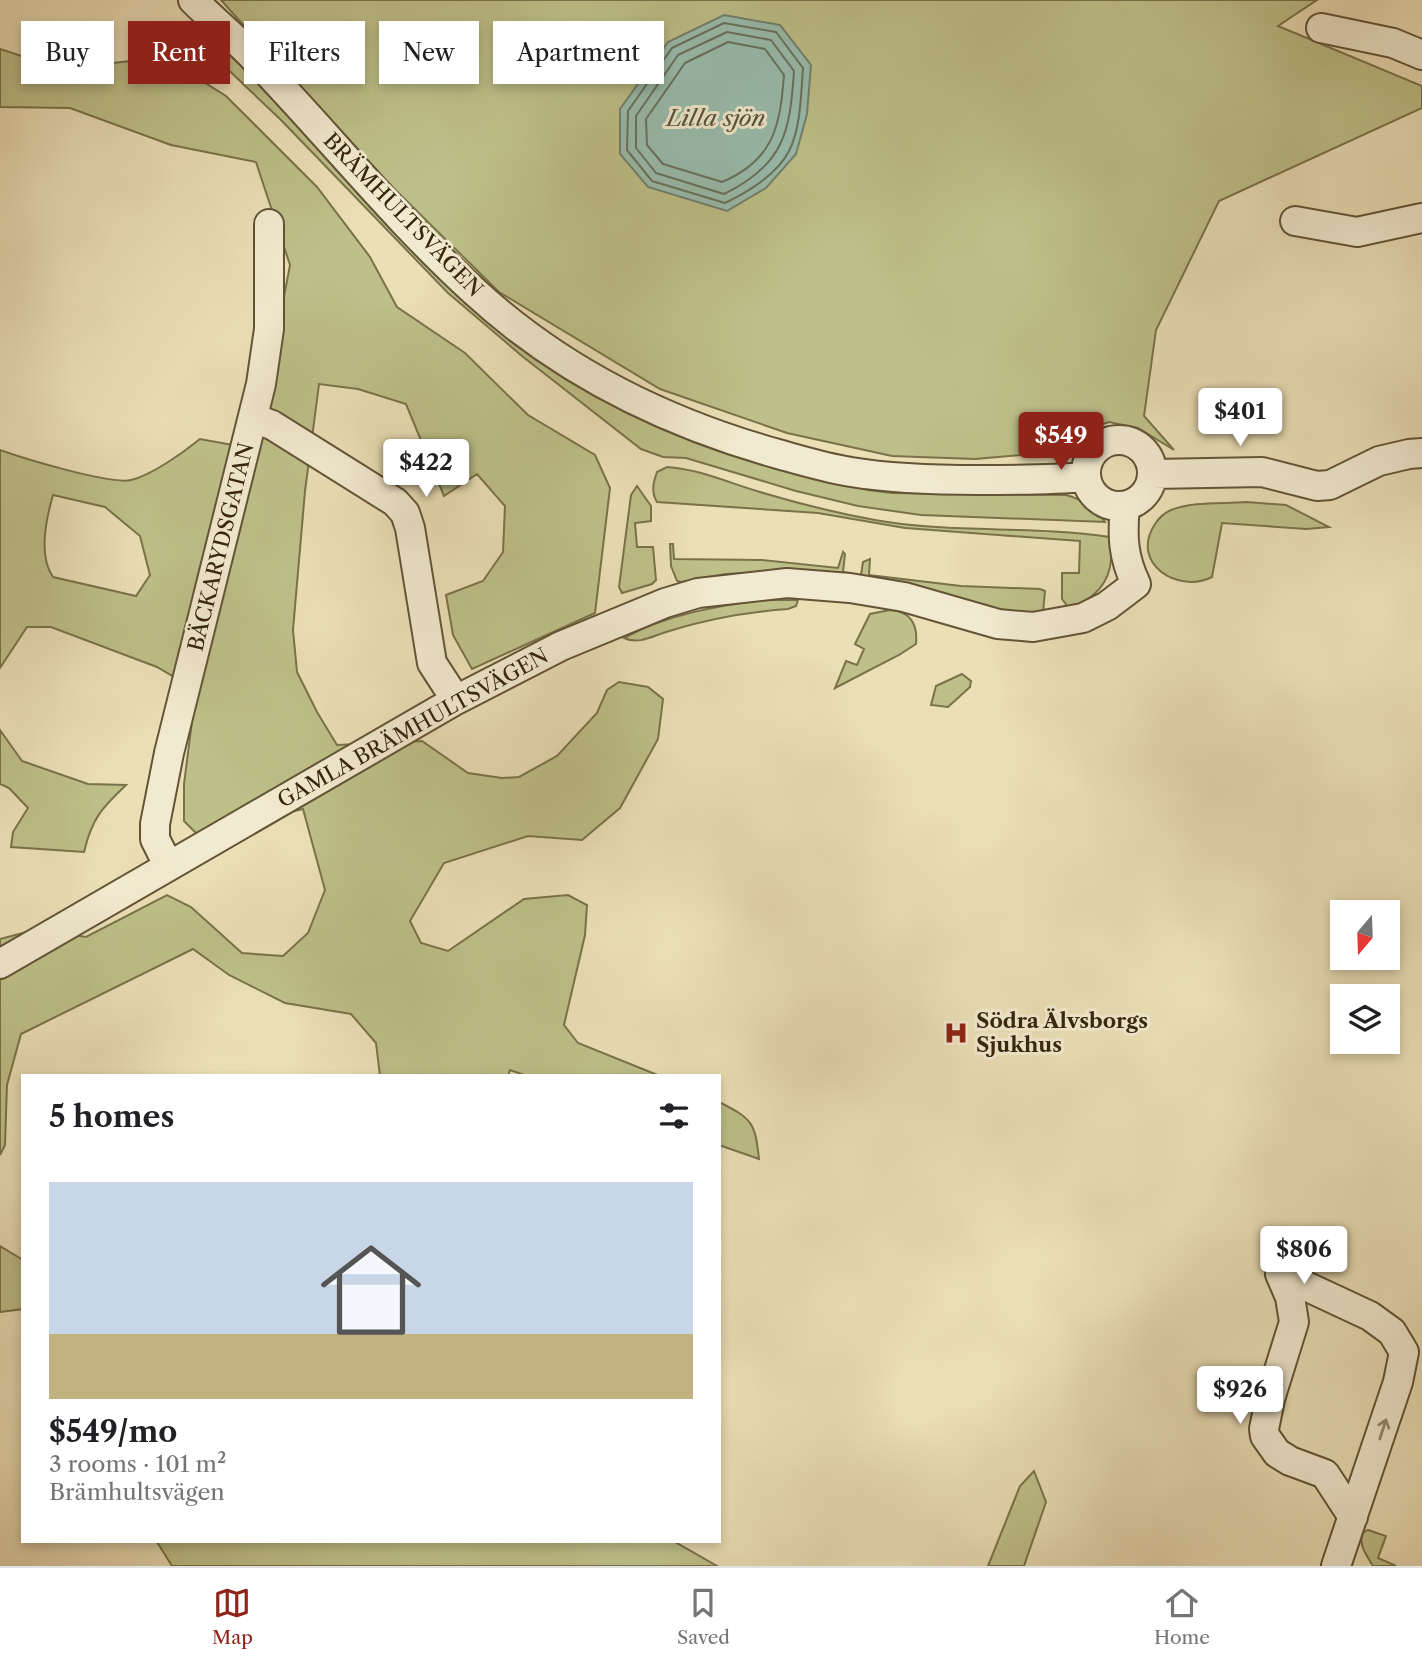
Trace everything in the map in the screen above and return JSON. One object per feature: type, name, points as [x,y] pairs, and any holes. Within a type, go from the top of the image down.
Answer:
[{"type":"street","name":"BRÄMHULTSVÄGEN","points":[[193,0],[253,57],[431,250],[476,294],[571,366],[622,395],[682,423],[727,439],[831,469],[923,480],[1058,480],[1086,477]]},
{"type":"street","points":[[1321,28],[1393,43],[1422,55]]},
{"type":"street","points":[[1295,221],[1357,232],[1422,218]]},
{"type":"street","name":"BÄCKARYDSGATAN","points":[[168,865],[155,839],[155,824],[169,753],[261,384],[268,329],[269,224]]},
{"type":"street","points":[[253,418],[272,425],[395,502],[405,513],[410,528],[432,663],[456,699]]},
{"type":"street","points":[[1122,440],[1130,441],[1144,451],[1153,474],[1145,495],[1125,506],[1109,505],[1091,491],[1086,468],[1093,453],[1106,442],[1122,440]]},
{"type":"street","points":[[1153,474],[1262,472],[1317,486],[1330,485],[1379,461],[1422,453]]},
{"type":"street","name":"GAMLA BRÄMHULTSVÄGEN","points":[[0,964],[456,699],[561,646],[609,625],[698,593],[787,583],[850,588],[904,597],[998,624],[1033,626],[1083,618],[1107,606],[1136,584],[1126,564],[1123,532],[1125,506]]},
{"type":"street","points":[[1336,1566],[1373,1460],[1398,1382],[1404,1352],[1392,1332],[1370,1316],[1280,1274],[1290,1297],[1294,1322],[1270,1399],[1265,1436],[1277,1453],[1290,1461],[1325,1474],[1353,1517]]},
{"type":"street","points":[[1294,1322],[1317,1308],[1340,1302]]},
{"type":"street","points":[[1325,1474],[1373,1460]]},
{"type":"green space","points":[[221,0],[1317,0],[1278,26],[1422,86],[1422,108],[1219,201],[1156,330],[1144,416],[1174,450],[1138,428],[1109,422],[1091,428],[1043,453],[975,459],[892,456],[787,433],[660,389],[499,292],[365,160],[297,84],[365,84],[365,21],[244,21],[244,26]]},
{"type":"green space","points":[[0,49],[21,56],[21,84],[114,84],[114,63],[128,61],[128,84],[207,84],[226,96],[317,187],[370,257],[397,307],[465,353],[528,415],[595,455],[610,488],[595,613],[472,669],[453,635],[446,595],[483,581],[503,552],[505,506],[477,474],[444,496],[406,404],[358,389],[319,384],[305,491],[293,630],[297,672],[337,745],[422,741],[468,773],[502,778],[519,777],[557,756],[597,713],[607,690],[619,682],[648,687],[663,699],[658,739],[620,808],[582,840],[528,836],[444,863],[410,921],[421,943],[448,951],[524,899],[568,895],[587,905],[585,935],[564,1025],[578,1043],[655,1074],[521,1074],[510,1070],[509,1074],[380,1074],[376,1043],[351,1014],[285,1003],[229,975],[193,949],[21,1034],[7,1085],[5,1145],[0,1155],[0,939],[38,929],[86,937],[167,895],[191,907],[242,953],[283,956],[308,933],[325,890],[303,809],[197,834],[184,821],[184,784],[196,690],[157,667],[51,627],[27,627],[0,668],[0,450],[105,479],[131,480],[177,456],[200,439],[255,449],[290,265],[256,162],[171,145],[70,108],[0,107]],"holes":[[[53,495],[105,507],[140,536],[150,575],[136,596],[53,577],[48,568],[45,548]]]},
{"type":"green space","points":[[230,55],[244,66],[244,84],[261,84],[488,319],[812,476],[892,493],[1066,495],[1088,505],[1105,522],[921,515],[858,506],[796,491],[686,458],[663,457],[641,449],[522,356],[448,293],[281,120],[230,71]]},
{"type":"green space","points":[[667,467],[702,473],[788,500],[875,520],[934,527],[1051,531],[1110,537],[1109,572],[1091,597],[1069,608],[1062,599],[1062,573],[1079,573],[1080,541],[905,528],[818,513],[657,502],[653,491],[654,480],[657,472]]},
{"type":"green space","points":[[637,486],[651,506],[651,521],[635,523],[637,547],[653,547],[656,580],[652,584],[622,593],[619,587],[631,495]]},
{"type":"green space","points":[[1246,502],[1286,505],[1329,527],[1306,529],[1222,523],[1212,577],[1199,581],[1186,582],[1173,578],[1161,572],[1153,563],[1148,552],[1149,538],[1155,524],[1166,513],[1189,505]]},
{"type":"green space","points":[[670,544],[673,544],[674,559],[762,560],[838,568],[843,552],[843,572],[861,575],[863,562],[870,559],[869,575],[961,586],[1040,589],[1045,591],[1043,613],[1023,616],[763,572],[726,574],[681,582],[677,581],[671,566]]},
{"type":"green space","points":[[762,600],[798,600],[796,606],[788,609],[711,620],[640,640],[624,638],[657,623],[692,613]]},
{"type":"green space","points":[[890,610],[908,616],[916,630],[916,644],[835,688],[846,661],[857,665],[864,649],[855,644],[870,614]]},
{"type":"green space","points":[[962,674],[971,681],[970,687],[948,707],[931,705],[936,686]]},
{"type":"green space","points":[[0,730],[22,761],[88,784],[126,785],[99,814],[84,852],[11,847],[13,832],[28,808],[9,788],[0,784]]},
{"type":"green space","points":[[721,1103],[750,1123],[756,1137],[759,1159],[721,1146]]},
{"type":"green space","points":[[0,1246],[21,1259],[21,1309],[0,1312]]},
{"type":"green space","points":[[1034,1471],[1046,1502],[1024,1566],[988,1566],[1020,1486]]},
{"type":"green space","points":[[1368,1530],[1386,1536],[1378,1558],[1396,1566],[1373,1566],[1361,1541],[1363,1532]]},
{"type":"green space","points":[[158,1543],[677,1543],[717,1566],[172,1566]]},
{"type":"water","name":"Lilla sjön","points":[[724,15],[780,25],[811,65],[807,114],[796,154],[766,188],[727,211],[648,187],[620,154],[620,109],[638,84],[664,84],[664,48],[668,42]]},
{"type":"place","name":"Södra Älvsborgs Sjukhus","points":[[956,1033]]}]
